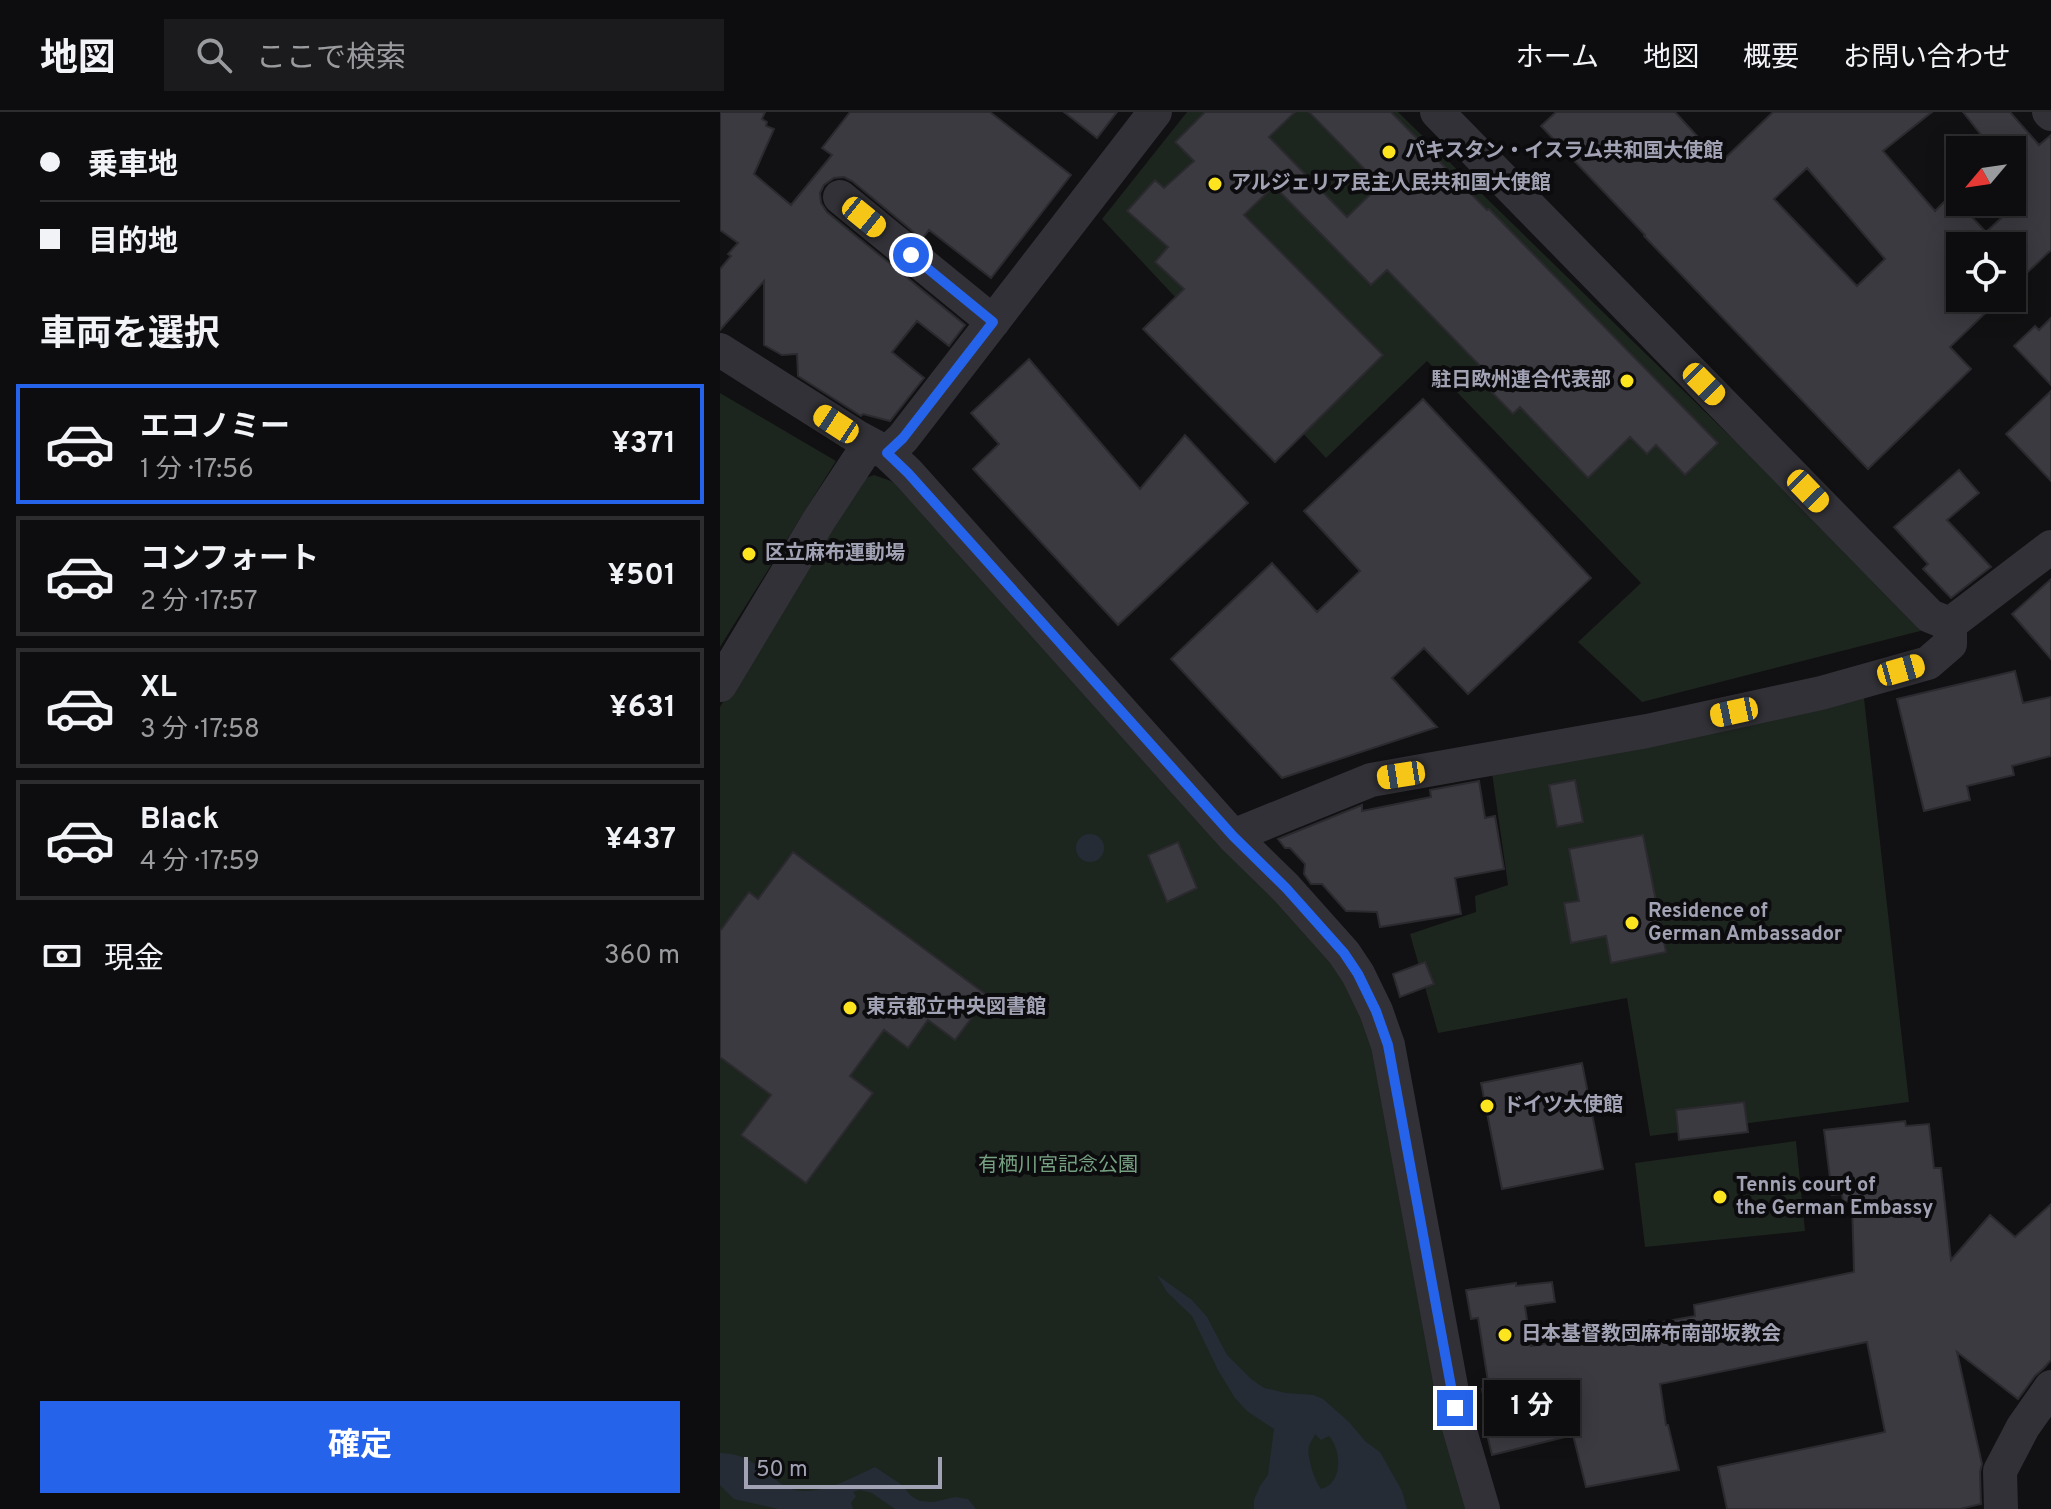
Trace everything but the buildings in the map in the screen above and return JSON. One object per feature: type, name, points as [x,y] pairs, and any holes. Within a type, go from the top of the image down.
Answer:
[{"type":"street","points":[[720,685],[819,520],[878,448],[903,438],[1155,112]]},
{"type":"street","points":[[1437,112],[1930,616],[1950,624]]},
{"type":"street","points":[[840,197],[993,322]]},
{"type":"street","points":[[720,350],[878,448],[908,473],[1233,836],[1286,888],[1344,953],[1358,974],[1388,1045],[1458,1424],[1483,1509]]},
{"type":"street","points":[[1950,624],[2051,547]]},
{"type":"street","points":[[1233,836],[1371,780],[1647,731],[1821,693],[1928,663],[1950,644],[1950,624]]},
{"type":"street","points":[[2001,1509],[2000,1471],[2023,1427],[2051,1387]]},
{"type":"green space","points":[[1187,112],[1398,112],[1928,629],[1642,702],[1578,642],[1641,583],[1427,361],[1326,458],[1102,219]]},
{"type":"green space","name":"区立麻布運動場","points":[[720,393],[836,461],[720,647]]},
{"type":"green space","name":"有栖川宮記念公園","points":[[874,475],[906,490],[1300,923],[1345,981],[1378,1046],[1469,1509],[720,1509],[720,707],[852,483]]},
{"type":"green space","points":[[1863,689],[1909,1102],[1650,1136],[1627,998],[1438,1033],[1410,934],[1476,912],[1475,896],[1508,885],[1491,766]]},
{"type":"green space","name":"Tennis court of the German Embassy","points":[[1796,1141],[1805,1231],[1645,1247],[1635,1163]]},
{"type":"shaded area","points":[[1090,834],[1100,838],[1104,848],[1100,858],[1090,862],[1080,858],[1076,848],[1080,838]]},
{"type":"shaded area","points":[[1157,1275],[1192,1300],[1207,1317],[1227,1355],[1251,1379],[1264,1388],[1323,1399],[1349,1422],[1366,1442],[1380,1452],[1402,1491],[1407,1509],[1254,1509],[1254,1500],[1268,1475],[1274,1429],[1247,1411],[1235,1398],[1192,1316],[1167,1292]],"holes":[[[1315,1434],[1321,1440],[1329,1436],[1338,1458],[1337,1474],[1328,1486],[1321,1489],[1308,1450]]]},
{"type":"shaded area","points":[[720,1453],[747,1459],[791,1489],[823,1488],[875,1467],[920,1501],[934,1502],[955,1497],[968,1499],[976,1509],[895,1509],[872,1493],[860,1490],[853,1492],[856,1496],[851,1503],[853,1509],[778,1509],[734,1499],[720,1485]]},
{"type":"place","name":"パキスタン・イスラム共和国大使館","points":[[1389,152]]},
{"type":"place","name":"アルジェリア民主人民共和国大使館","points":[[1215,184]]},
{"type":"place","name":"駐日欧州連合代表部","points":[[1627,381]]},
{"type":"place","name":"区立麻布運動場","points":[[749,554]]},
{"type":"place","name":"Residence of German Ambassador","points":[[1632,923]]},
{"type":"place","name":"東京都立中央図書館","points":[[850,1008]]},
{"type":"place","name":"ドイツ大使館","points":[[1487,1106]]},
{"type":"place","name":"Tennis court of the German Embassy","points":[[1720,1197]]},
{"type":"place","name":"日本基督教団麻布南部坂教会","points":[[1505,1335]]},
{"type":"route","points":[[911,255],[993,322],[903,438],[887,453],[1233,836],[1286,888],[1344,953],[1358,974],[1388,1045],[1455,1408]]}]
